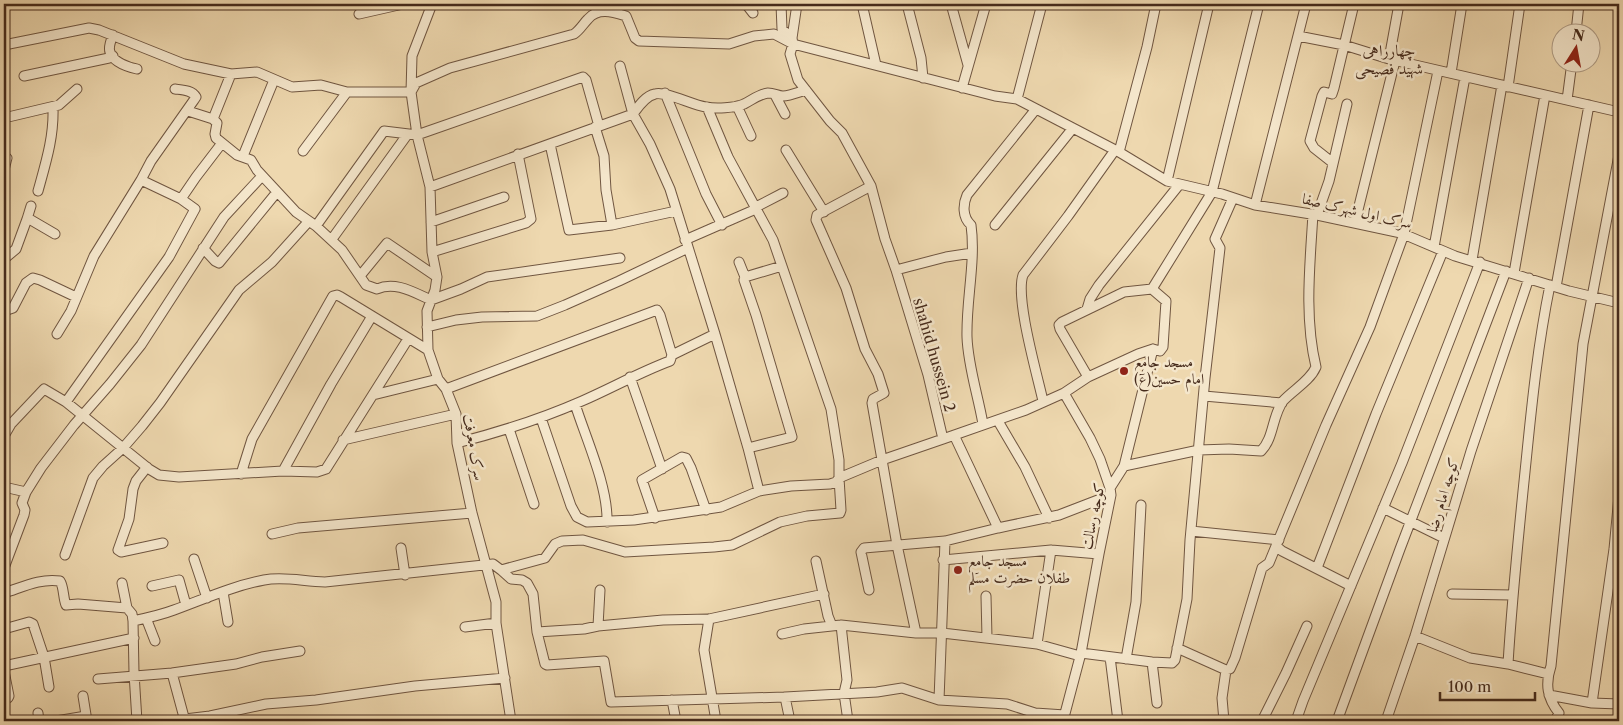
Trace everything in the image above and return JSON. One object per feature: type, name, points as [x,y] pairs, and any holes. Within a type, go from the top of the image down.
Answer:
[{"type":"street","points":[[359,14],[384,6],[403,4]]},
{"type":"street","name":"سرک معرفت","points":[[432,4],[412,56],[411,92],[417,135],[430,187],[432,252],[437,277],[427,311],[428,350],[438,379],[446,389],[456,414],[457,443],[472,513],[496,602],[496,622],[511,721]]},
{"type":"street","points":[[746,4],[753,13]]},
{"type":"street","points":[[781,4],[782,29],[793,41]]},
{"type":"street","name":"shahid hussein 2","points":[[796,4],[790,54],[798,80],[830,121],[842,133],[871,186],[885,239],[928,375],[943,439],[983,424],[998,421],[1064,393],[1088,377],[1153,349]]},
{"type":"street","points":[[862,4],[876,65]]},
{"type":"street","points":[[906,4],[921,58],[923,78]]},
{"type":"street","points":[[951,4],[968,65]]},
{"type":"street","points":[[962,88],[986,4]]},
{"type":"street","points":[[1017,99],[1042,4]]},
{"type":"street","points":[[1043,401],[1023,308],[1020,284],[1023,276],[1117,151],[1136,91],[1156,4]]},
{"type":"street","points":[[1167,181],[1209,4]]},
{"type":"street","points":[[1152,289],[1212,192],[1259,4]]},
{"type":"street","points":[[1255,205],[1306,4]]},
{"type":"street","points":[[1333,163],[1314,148],[1310,141],[1322,96],[1324,92],[1332,94],[1334,88],[1354,4]]},
{"type":"street","points":[[1355,222],[1392,60],[1399,4]]},
{"type":"street","points":[[1451,74],[1462,4]]},
{"type":"street","points":[[1296,721],[1383,508],[1476,261],[1520,4]]},
{"type":"street","points":[[1577,22],[1579,4]]},
{"type":"street","name":"سرک اول شهرک صفا","points":[[411,92],[416,83],[450,68],[574,34],[578,32],[588,18],[597,12],[610,11],[626,16],[639,42],[729,44],[754,36],[774,34],[923,78],[995,96],[1017,99],[1117,151],[1167,181],[1255,205],[1315,214],[1404,234],[1438,249],[1553,286],[1619,303]]},
{"type":"street","points":[[4,45],[89,28],[113,35],[184,64],[231,74],[257,72],[292,87],[320,85],[347,92],[411,92]]},
{"type":"street","points":[[113,35],[109,46],[110,52],[118,61],[130,68],[138,69]]},
{"type":"street","points":[[1298,36],[1344,45],[1392,60],[1619,112]]},
{"type":"street","points":[[24,76],[67,68],[113,56]]},
{"type":"street","points":[[620,66],[633,114],[650,144],[663,173],[687,244],[715,334],[759,491]]},
{"type":"street","points":[[1226,670],[1230,669],[1234,658],[1262,568],[1269,563],[1326,425],[1370,327],[1404,234],[1438,71]]},
{"type":"street","points":[[1567,100],[1571,72]]},
{"type":"street","points":[[213,119],[231,74]]},
{"type":"street","points":[[65,555],[93,478],[102,466],[123,448],[160,403],[239,290],[272,262],[312,223],[384,131],[417,135],[583,77],[586,80],[604,156],[606,190],[612,225]]},
{"type":"street","points":[[1317,568],[1438,249],[1464,77]]},
{"type":"street","points":[[242,156],[274,80]]},
{"type":"street","points":[[4,118],[59,105],[77,89]]},
{"type":"street","points":[[57,334],[65,322],[94,256],[151,161],[196,97],[186,90],[175,89]]},
{"type":"street","points":[[430,187],[633,114],[643,101],[653,94],[665,93],[677,100],[707,108],[737,106],[768,93],[784,96],[806,90]]},
{"type":"street","points":[[303,151],[347,92]]},
{"type":"street","points":[[665,93],[706,194],[722,224]]},
{"type":"street","points":[[775,94],[785,114]]},
{"type":"street","points":[[1337,721],[1410,522],[1510,272],[1546,95]]},
{"type":"street","points":[[1124,466],[1199,450],[1261,451],[1266,446],[1282,403],[1312,374],[1316,367],[1311,345],[1308,312],[1315,214],[1329,181],[1347,104]]},
{"type":"street","points":[[1508,664],[1512,596],[1540,336],[1553,286],[1589,105]]},
{"type":"street","points":[[737,106],[751,136]]},
{"type":"street","points":[[38,191],[50,149],[54,126],[53,107]]},
{"type":"street","points":[[501,570],[544,558],[555,544],[562,541],[584,540],[625,552],[732,545],[780,522],[807,516],[840,513],[842,510],[839,478],[840,460],[831,409],[772,240],[728,157],[707,108]]},
{"type":"street","points":[[983,424],[968,353],[972,232],[971,225],[967,221],[964,201],[993,161],[1036,109]]},
{"type":"street","points":[[188,110],[213,119],[217,123],[216,138],[237,155],[251,160],[262,176],[296,212],[332,239],[342,250],[366,285],[377,289],[386,285],[394,285],[431,300],[486,277],[620,258]]},
{"type":"street","points":[[995,225],[1073,128]]},
{"type":"street","points":[[332,239],[407,135]]},
{"type":"street","points":[[181,200],[222,143]]},
{"type":"street","points":[[550,144],[569,230],[612,225],[676,211]]},
{"type":"street","points":[[786,150],[824,212]]},
{"type":"street","points":[[432,252],[526,223],[532,219],[518,154]]},
{"type":"street","points":[[1556,721],[1558,713],[1552,705],[1547,685],[1551,666],[1583,344],[1619,155]]},
{"type":"street","points":[[4,170],[7,158]]},
{"type":"street","points":[[4,568],[24,515],[25,510],[22,503],[26,492],[41,468],[141,345],[224,217],[262,176]]},
{"type":"street","points":[[66,402],[168,257],[194,209],[181,200],[141,180]]},
{"type":"street","points":[[1088,309],[1090,299],[1099,286],[1179,184]]},
{"type":"street","points":[[871,186],[817,215],[818,226],[846,288],[865,349],[878,374],[884,393],[873,399],[872,403],[916,633]]},
{"type":"street","points":[[203,248],[219,263],[277,192]]},
{"type":"street","points":[[427,327],[456,320],[482,317],[537,316],[565,306],[619,282],[722,224],[783,194]]},
{"type":"street","points":[[431,222],[504,197]]},
{"type":"street","points":[[782,634],[804,629],[837,626],[916,633],[942,633],[1036,644],[1081,654],[1172,663],[1187,599],[1191,531],[1220,248],[1215,239],[1234,198]]},
{"type":"street","points":[[4,259],[16,249],[31,206]]},
{"type":"street","points":[[27,220],[32,220],[55,234]]},
{"type":"street","points":[[360,276],[388,243],[437,277]]},
{"type":"street","points":[[896,270],[946,257],[972,253]]},
{"type":"street","points":[[739,262],[792,434],[792,437],[789,439],[748,448]]},
{"type":"street","points":[[745,277],[782,266]]},
{"type":"street","points":[[4,311],[13,308],[26,283],[33,278],[76,297]]},
{"type":"street","name":"کوچه امام رضا","points":[[1386,721],[1529,278]]},
{"type":"street","points":[[1088,377],[1059,325],[1124,292],[1152,289],[1166,301],[1163,347],[1160,351],[1153,349]]},
{"type":"street","points":[[241,474],[252,439],[333,296],[341,297],[428,350]]},
{"type":"street","points":[[446,389],[657,310],[672,355],[670,361],[541,418],[457,443]]},
{"type":"street","points":[[284,471],[331,384],[372,316]]},
{"type":"street","points":[[672,355],[715,334]]},
{"type":"street","points":[[4,436],[11,424],[44,389],[66,402],[159,475],[179,477],[284,471],[317,472],[326,469],[408,339]]},
{"type":"street","name":"کوچه رسالت","points":[[1064,718],[1081,654],[1111,492],[1124,466],[1153,349]]},
{"type":"street","points":[[630,378],[662,469]]},
{"type":"street","points":[[373,394],[438,379]]},
{"type":"street","points":[[869,590],[862,549],[945,541],[1049,518],[1111,492],[1100,459],[1064,393]]},
{"type":"street","points":[[1204,396],[1282,403]]},
{"type":"street","points":[[575,404],[602,488],[607,512],[606,522]]},
{"type":"street","points":[[343,440],[456,414]]},
{"type":"street","points":[[541,418],[571,506],[577,516],[587,522],[655,518],[706,510],[740,500],[759,491],[791,486],[830,484],[836,482],[839,478],[882,460],[943,439]]},
{"type":"street","points":[[998,421],[1026,467],[1049,518]]},
{"type":"street","points":[[509,429],[534,504]]},
{"type":"street","points":[[954,435],[998,528]]},
{"type":"street","points":[[655,518],[642,480],[682,458],[686,458],[691,468],[706,510]]},
{"type":"street","points":[[147,467],[132,489],[128,519],[118,550],[121,552],[163,543]]},
{"type":"street","points":[[4,487],[26,492]]},
{"type":"street","points":[[1592,703],[1614,549],[1619,496]]},
{"type":"street","points":[[1126,659],[1136,602],[1141,505]]},
{"type":"street","points":[[1383,508],[1444,538]]},
{"type":"street","points":[[272,534],[298,528],[472,513]]},
{"type":"street","points":[[1191,531],[1277,543]]},
{"type":"street","points":[[939,700],[945,541]]},
{"type":"street","points":[[1277,543],[1282,551],[1351,586]]},
{"type":"street","points":[[401,548],[405,574]]},
{"type":"street","points":[[1036,644],[1051,550]]},
{"type":"street","points":[[943,560],[1051,550],[1099,554]]},
{"type":"street","points":[[194,559],[206,598]]},
{"type":"street","points":[[816,561],[824,594],[837,626],[847,680],[844,694],[848,721]]},
{"type":"street","points":[[133,621],[266,580],[287,578],[307,582],[325,582],[493,564],[511,579],[522,580],[533,594],[537,632],[546,664],[604,661],[611,702],[785,697],[877,692],[902,688],[939,700],[1007,704],[1035,713],[1064,718]]},
{"type":"street","points":[[4,593],[41,580],[56,581],[62,584],[62,593],[66,605],[85,604],[126,608]]},
{"type":"street","points":[[152,586],[179,580],[186,605]]},
{"type":"street","points":[[122,583],[126,608],[132,614],[133,621],[137,721]]},
{"type":"street","points":[[598,626],[600,590]]},
{"type":"street","points":[[223,592],[228,622]]},
{"type":"street","points":[[537,632],[663,620],[708,619],[824,594]]},
{"type":"street","points":[[1452,594],[1512,596]]},
{"type":"street","points":[[986,596],[987,638]]},
{"type":"street","points":[[146,618],[155,641]]},
{"type":"street","points":[[708,619],[704,650],[716,721]]},
{"type":"street","points":[[466,627],[496,622]]},
{"type":"street","points":[[4,630],[31,623],[44,657],[49,687]]},
{"type":"street","points":[[1262,721],[1307,626]]},
{"type":"street","points":[[1415,636],[1470,658],[1508,664],[1548,674]]},
{"type":"street","points":[[4,666],[134,638]]},
{"type":"street","points":[[1177,648],[1226,670]]},
{"type":"street","points":[[98,679],[172,673],[236,664],[262,657],[300,651]]},
{"type":"street","points":[[1110,657],[1118,721]]},
{"type":"street","points":[[1152,662],[1157,703]]},
{"type":"street","points":[[1224,721],[1222,698],[1226,670]]},
{"type":"street","points":[[4,671],[9,696],[4,699]]},
{"type":"street","points":[[172,673],[185,720],[266,704],[316,700],[414,686],[505,678]]},
{"type":"street","points":[[1549,695],[1592,703],[1619,704]]},
{"type":"street","points":[[56,721],[86,719],[83,696]]},
{"type":"street","points":[[785,697],[790,721]]},
{"type":"street","points":[[672,700],[676,721]]},
{"type":"place","name":"مسجد جامع امام حسین(ع)","points":[[1124,371]]},
{"type":"place","name":"مسجد جامع طفلان حضرت مسلم","points":[[958,570]]},
{"type":"district","name":"چهارراهی شهید فصیحی","points":[[1389,59]]}]
